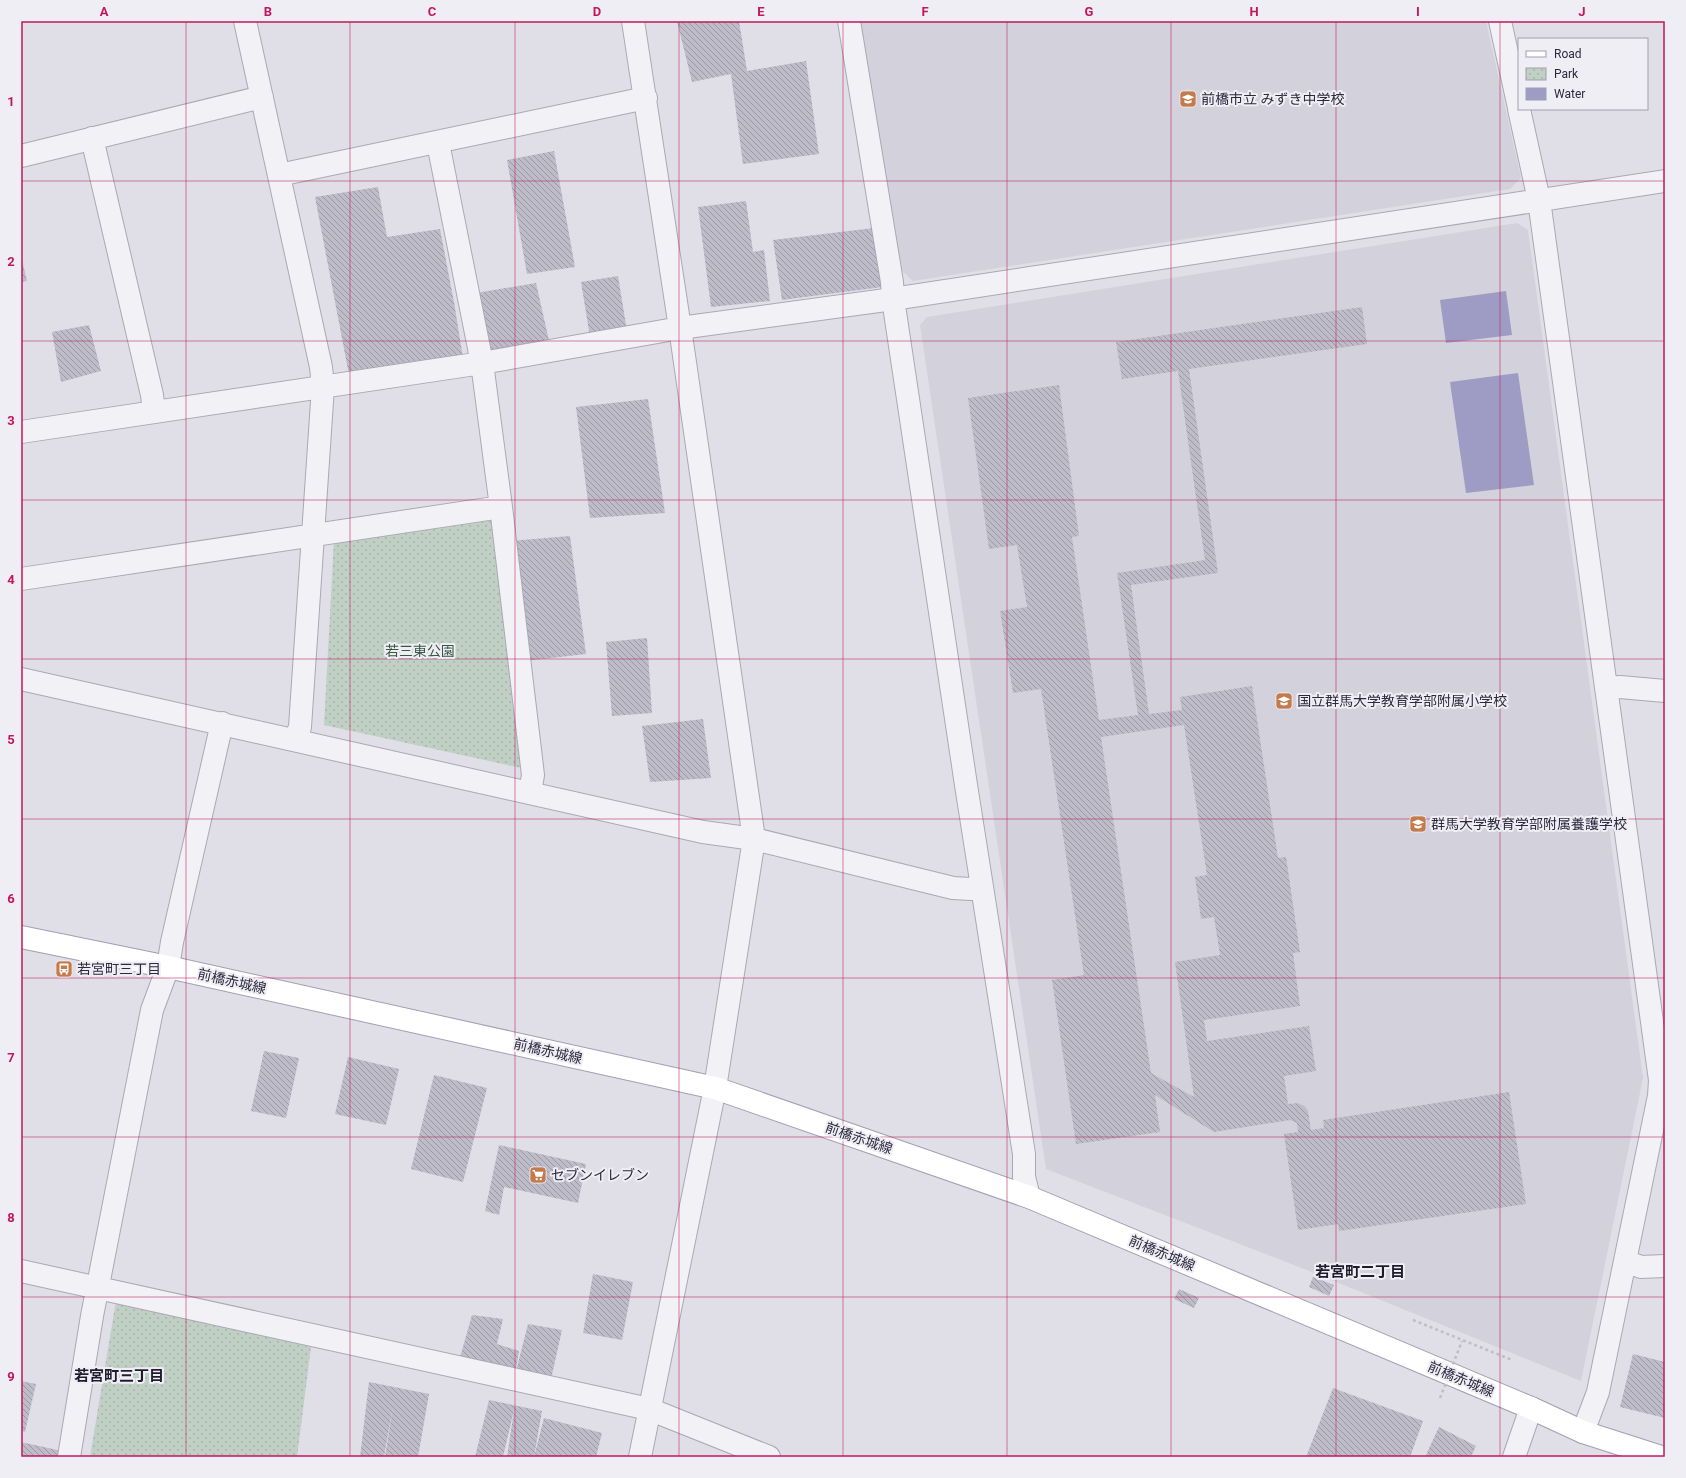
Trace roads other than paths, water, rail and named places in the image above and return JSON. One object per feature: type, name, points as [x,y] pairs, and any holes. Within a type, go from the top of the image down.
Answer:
[{"type":"main road","name":"前橋赤城線","points":[[21,937],[168,967],[715,1088],[1029,1197],[1531,1408],[1583,1432],[1661,1457]]},
{"type":"street","points":[[245,21],[321,367],[323,387],[300,727],[296,740]]},
{"type":"street","points":[[633,21],[646,98],[754,839],[715,1088],[640,1457]]},
{"type":"street","points":[[849,21],[892,282],[982,887],[1024,1154],[1024,1177],[1029,1197]]},
{"type":"street","points":[[1500,21],[1518,104]]},
{"type":"street","points":[[21,156],[262,97]]},
{"type":"street","points":[[279,175],[438,143],[646,98]]},
{"type":"street","points":[[1519,110],[1539,200],[1660,1080],[1660,1096],[1598,1392],[1583,1432]]},
{"type":"street","points":[[92,138],[152,395],[154,412]]},
{"type":"street","points":[[438,143],[482,363],[533,774],[530,793]]},
{"type":"street","points":[[21,432],[482,363],[680,328],[894,299],[1665,181]]},
{"type":"street","points":[[21,579],[501,507]]},
{"type":"street","points":[[21,679],[703,832],[754,839],[953,888],[971,889],[982,887]]},
{"type":"street","points":[[1606,688],[1620,687],[1665,691]]},
{"type":"street","points":[[69,1457],[98,1288],[152,1010],[168,967],[222,723]]},
{"type":"street","points":[[1625,1261],[1641,1267],[1665,1266]]},
{"type":"street","points":[[21,1271],[649,1409],[769,1457]]},
{"type":"street","points":[[1514,1457],[1531,1408]]},
{"type":"water","points":[[1506,291],[1512,335],[1446,343],[1440,300]]},
{"type":"water","points":[[1518,373],[1534,485],[1466,493],[1450,382]]},
{"type":"place","name":"前橋市立 みずき中学校","points":[[1188,99]]},
{"type":"place","name":"国立群馬大学教育学部附属小学校","points":[[1284,701]]},
{"type":"place","name":"群馬大学教育学部附属養護学校","points":[[1418,824]]},
{"type":"place","name":"若宮町三丁目","points":[[64,969]]},
{"type":"place","name":"セブンイレブン","points":[[538,1175]]},
{"type":"district","name":"若宮町二丁目","points":[[1360,1272]]},
{"type":"district","name":"若宮町三丁目","points":[[119,1376]]},
{"type":"park label","name":"若三東公園","points":[[420,651]]}]
